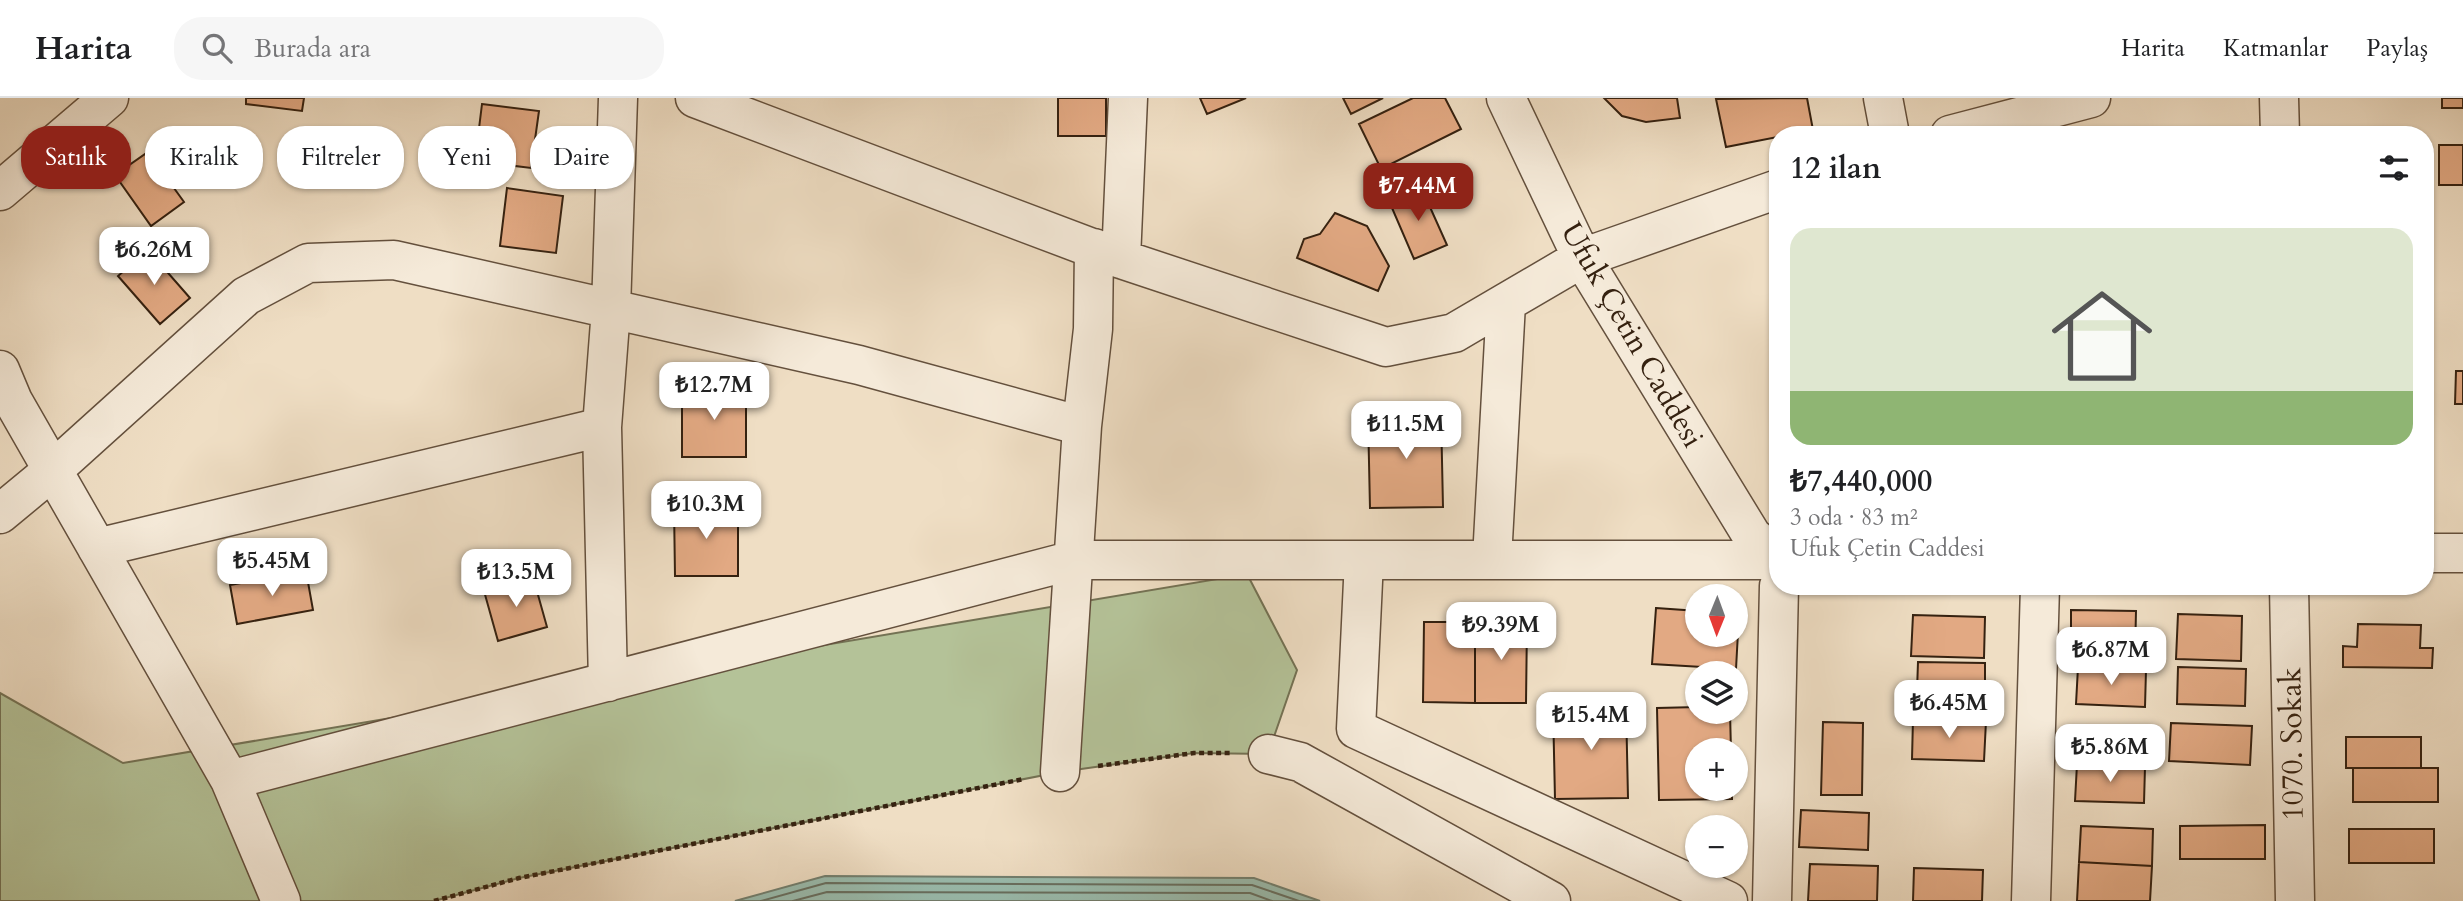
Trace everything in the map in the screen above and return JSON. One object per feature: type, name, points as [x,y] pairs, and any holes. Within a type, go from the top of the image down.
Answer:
[{"type":"street","points":[[0,191],[109,98]]},
{"type":"street","points":[[608,682],[602,427],[611,309],[618,98]]},
{"type":"street","points":[[695,98],[1107,253],[1386,346],[1454,333],[1582,258],[1769,193]]},
{"type":"street","points":[[1060,772],[1082,426],[1093,329],[1107,253],[1128,98]]},
{"type":"street","name":"Ufuk Çetin Caddesi","points":[[1506,98],[1582,258],[1752,536],[1769,551]]},
{"type":"street","points":[[1883,98],[1888,126]]},
{"type":"street","points":[[2036,124],[2091,98]]},
{"type":"street","points":[[2279,98],[2280,126]]},
{"type":"street","points":[[0,514],[53,470],[246,296],[308,263],[394,260],[859,365],[1082,426]]},
{"type":"street","points":[[1492,559],[1506,303]]},
{"type":"street","points":[[0,370],[13,401],[230,780],[281,901]]},
{"type":"street","points":[[97,548],[602,427]]},
{"type":"street","points":[[2434,553],[2463,553]]},
{"type":"street","points":[[230,780],[1074,560],[1769,559]]},
{"type":"street","points":[[1364,560],[1356,729],[1728,901]]},
{"type":"street","points":[[1772,901],[1779,595]]},
{"type":"street","points":[[2031,901],[2040,595]]},
{"type":"street","name":"1070. Sokak","points":[[2290,595],[2295,901]]},
{"type":"street","points":[[1268,754],[1300,762],[1551,901]]},
{"type":"path","points":[[434,901],[519,878],[1060,772],[1194,753],[1268,754]]},
{"type":"shaded area","points":[[1247,574],[1297,670],[1268,754],[1194,753],[1060,772],[519,878],[434,901],[0,901],[0,693],[123,763]]},
{"type":"water","points":[[825,876],[1254,878],[1320,901],[735,901]]},
{"type":"building","points":[[246,98],[304,98],[302,111],[246,104]]},
{"type":"building","points":[[1058,98],[1106,98],[1106,136],[1058,136]]},
{"type":"building","points":[[1200,98],[1246,98],[1207,114]]},
{"type":"building","points":[[1343,98],[1383,98],[1351,114]]},
{"type":"building","points":[[1413,98],[1445,98],[1461,129],[1381,169],[1359,124]]},
{"type":"building","points":[[1604,98],[1677,98],[1680,118],[1646,122],[1622,116]]},
{"type":"building","points":[[1807,98],[1812,126],[1769,126],[1769,139],[1726,147],[1716,99]]},
{"type":"building","points":[[2442,98],[2463,98],[2463,108],[2442,108]]},
{"type":"building","points":[[482,104],[539,111],[537,126],[530,126],[530,168],[516,166],[516,126],[479,126]]},
{"type":"building","points":[[2439,145],[2463,145],[2463,185],[2439,185]]},
{"type":"building","points":[[145,154],[145,189],[175,189],[184,202],[151,226],[125,189],[131,189],[131,164]]},
{"type":"building","points":[[1421,187],[1447,245],[1414,259],[1389,201]]},
{"type":"building","points":[[507,189],[563,196],[556,253],[500,246]]},
{"type":"building","points":[[1335,213],[1367,226],[1389,266],[1378,291],[1297,258],[1304,239],[1320,234]]},
{"type":"building","points":[[148,250],[190,298],[160,324],[118,276]]},
{"type":"building","points":[[2456,371],[2463,371],[2463,404],[2455,404]]},
{"type":"building","points":[[682,388],[746,388],[746,457],[682,457]]},
{"type":"building","points":[[1441,414],[1443,507],[1370,508],[1368,416]]},
{"type":"building","points":[[674,507],[738,507],[738,576],[675,576]]},
{"type":"building","points":[[306,571],[313,610],[237,624],[230,585]]},
{"type":"building","points":[[533,577],[547,627],[498,641],[484,591]]},
{"type":"building","points":[[1656,608],[1685,610],[1685,648],[1737,648],[1736,661],[1685,661],[1685,666],[1652,664]]},
{"type":"building","points":[[2071,610],[2136,611],[2135,656],[2071,655]]},
{"type":"building","points":[[2178,614],[2242,616],[2241,661],[2176,659]]},
{"type":"building","points":[[1913,615],[1985,617],[1984,658],[1911,656]]},
{"type":"building","points":[[1424,622],[1475,622],[1475,703],[1423,702]]},
{"type":"building","points":[[1475,622],[1527,622],[1526,703],[1475,703]]},
{"type":"building","points":[[2358,624],[2421,625],[2420,648],[2433,648],[2432,668],[2343,667],[2343,646],[2357,647]]},
{"type":"building","points":[[1918,662],[1985,663],[1985,692],[1917,691]]},
{"type":"building","points":[[2078,667],[2146,670],[2145,707],[2076,704]]},
{"type":"building","points":[[2178,667],[2246,669],[2245,706],[2177,704]]},
{"type":"building","points":[[1626,705],[1628,798],[1555,799],[1553,707]]},
{"type":"building","points":[[1685,707],[1685,724],[1730,724],[1731,738],[1685,738],[1685,800],[1659,800],[1657,708]]},
{"type":"building","points":[[1913,719],[1986,721],[1984,761],[1912,759]]},
{"type":"building","points":[[1823,722],[1863,723],[1862,795],[1821,795]]},
{"type":"building","points":[[2171,723],[2252,726],[2250,765],[2169,761]]},
{"type":"building","points":[[2346,737],[2421,737],[2421,768],[2346,768]]},
{"type":"building","points":[[2077,764],[2145,767],[2144,803],[2075,801]]},
{"type":"building","points":[[2353,768],[2438,768],[2438,802],[2353,802]]},
{"type":"building","points":[[1801,810],[1869,813],[1868,850],[1799,847]]},
{"type":"building","points":[[2265,825],[2265,859],[2180,859],[2180,826]]},
{"type":"building","points":[[2081,826],[2153,829],[2152,866],[2079,862]]},
{"type":"building","points":[[2349,829],[2434,829],[2434,863],[2349,863]]},
{"type":"building","points":[[2079,862],[2152,866],[2150,901],[2077,901]]},
{"type":"building","points":[[1810,864],[1878,866],[1877,901],[1808,901]]},
{"type":"building","points":[[1914,868],[1983,870],[1982,901],[1913,901]]}]
